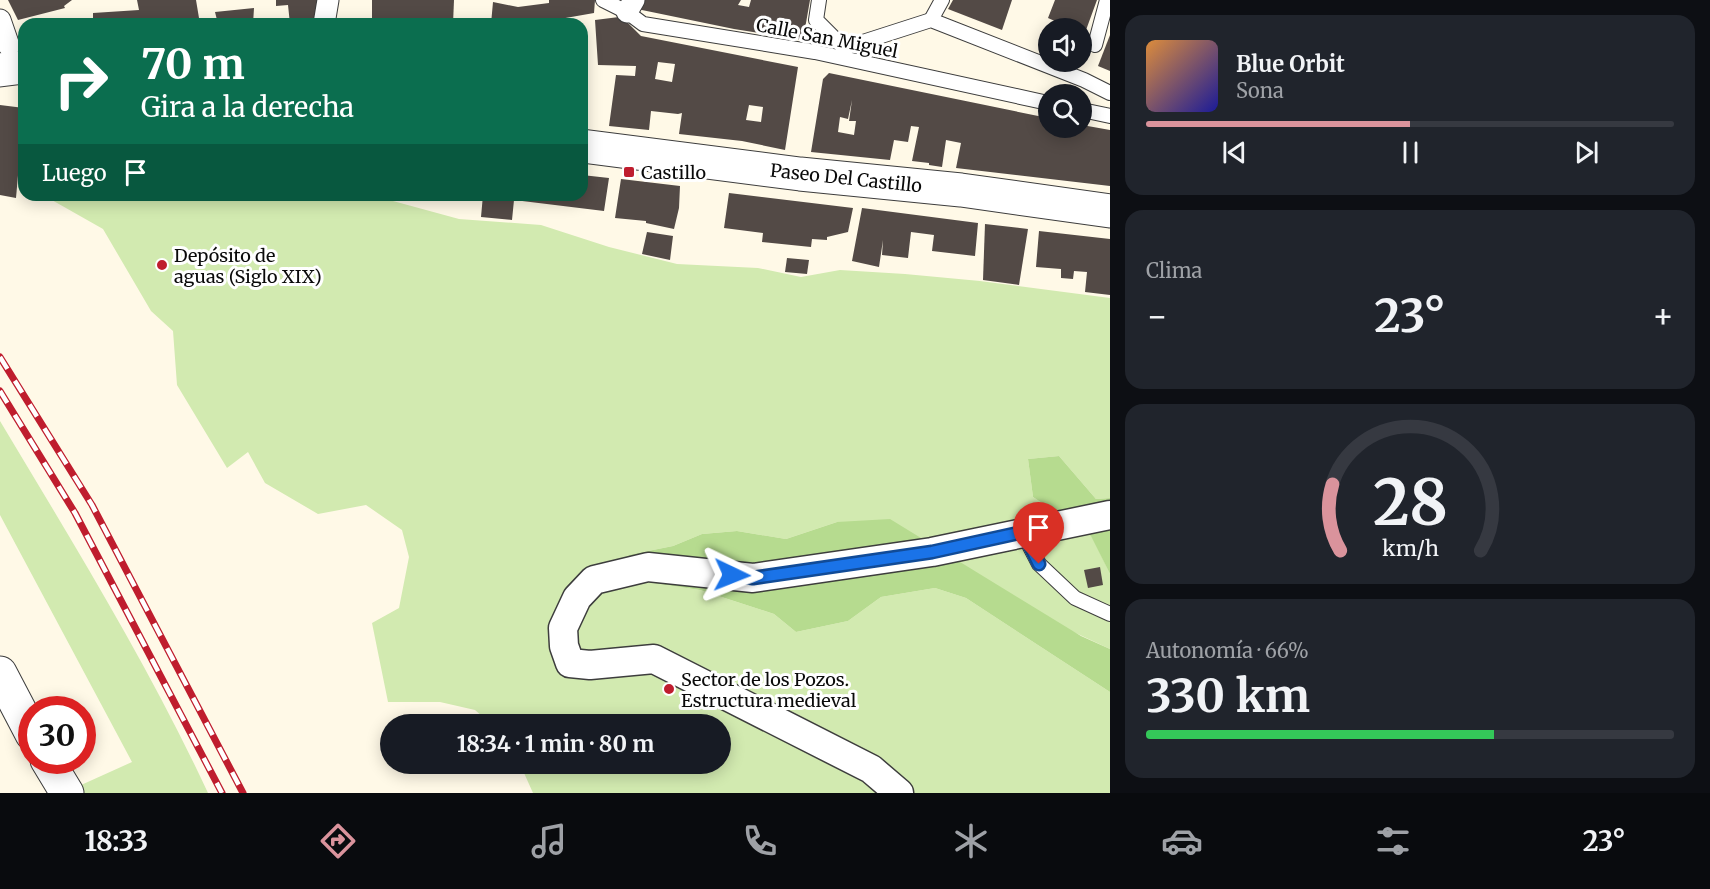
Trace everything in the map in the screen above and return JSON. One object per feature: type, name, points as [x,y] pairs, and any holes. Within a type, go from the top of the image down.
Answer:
[{"type":"street","points":[[325,18],[328,0]]},
{"type":"street","points":[[0,20],[11,61]]},
{"type":"street","name":"Paseo Del Castillo","points":[[588,147],[800,174],[961,190],[1110,211]]},
{"type":"street","points":[[899,793],[871,769],[654,659],[590,665],[570,663],[564,646],[563,628],[577,598],[594,580],[648,567],[753,578],[932,552],[1110,515]]},
{"type":"street","points":[[0,673],[18,707]]},
{"type":"street","points":[[56,774],[68,793]]},
{"type":"lane","name":"Calle San Miguel","points":[[603,0],[631,6],[642,24],[815,52],[1038,101]]},
{"type":"lane","name":"Calle San Miguel","points":[[819,0],[816,20],[844,48],[931,20]]},
{"type":"lane","points":[[942,0],[931,20],[1084,80],[1110,93]]},
{"type":"lane","points":[[1095,45],[1107,0]]},
{"type":"lane","points":[[1092,112],[1110,116]]},
{"type":"lane","points":[[1023,532],[1039,564],[1075,598],[1110,614]]},
{"type":"green space","points":[[54,201],[393,201],[459,219],[541,225],[609,247],[677,264],[758,268],[801,277],[840,270],[905,274],[1110,298],[1110,498],[1096,499],[1059,456],[1028,459],[1033,497],[1092,536],[1110,574],[1110,649],[837,522],[786,539],[737,531],[702,534],[673,546],[628,555],[652,583],[700,590],[774,614],[796,632],[848,621],[881,597],[935,588],[966,598],[1110,692],[1110,793],[533,793],[524,774],[731,774],[731,714],[480,714],[475,710],[440,702],[388,702],[372,623],[399,608],[409,557],[402,530],[366,505],[318,514],[265,483],[248,452],[227,468],[177,385],[173,331],[151,311],[103,229]]},
{"type":"green space","points":[[0,421],[135,651],[208,793],[72,793],[70,790],[132,762],[0,515]]},
{"type":"green space","points":[[1059,456],[1096,499],[1110,498],[1110,574],[1091,536],[1033,497],[1028,459]]},
{"type":"green space","points":[[890,519],[1081,636],[1110,649],[1110,692],[966,598],[935,588],[881,597],[848,621],[796,632],[774,614],[700,590],[652,583],[628,555],[673,546],[702,534],[737,531],[786,539],[837,522]]},
{"type":"building","points":[[8,0],[72,0],[64,6],[65,8],[18,18],[18,20]]},
{"type":"building","points":[[137,0],[196,0],[199,18],[93,18],[93,13],[139,10]]},
{"type":"building","points":[[276,0],[320,0],[316,18],[289,18],[288,5],[276,6]]},
{"type":"building","points":[[372,0],[454,0],[453,18],[372,18]]},
{"type":"building","points":[[549,0],[595,0],[594,13],[566,18],[492,18],[493,2],[518,7],[549,3]]},
{"type":"building","points":[[643,0],[741,0],[738,5],[749,7],[751,0],[810,0],[803,40],[734,29],[637,9]]},
{"type":"building","points":[[953,0],[1012,0],[1002,30],[948,9]]},
{"type":"building","points":[[1055,0],[1097,0],[1090,18],[1048,18]]},
{"type":"building","points":[[254,8],[253,18],[216,18],[215,12]]},
{"type":"building","points":[[619,17],[641,36],[798,67],[785,150],[742,141],[679,134],[682,113],[651,111],[649,130],[609,126],[616,75],[635,76],[636,66],[598,65],[595,20]],"holes":[[[658,62],[675,64],[672,82],[655,79]],[[749,105],[763,107],[761,122],[746,120]]]},
{"type":"building","points":[[1110,35],[1110,71],[1098,66]]},
{"type":"building","points":[[829,73],[1038,116],[1038,138],[1092,138],[1092,127],[1110,130],[1110,186],[956,168],[961,143],[946,140],[942,167],[912,161],[919,127],[911,126],[908,142],[894,140],[890,160],[811,152],[823,79]],"holes":[[[852,100],[849,121],[856,121],[854,135],[838,132],[840,117],[848,119]]]},
{"type":"building","points":[[0,105],[18,107],[18,176],[16,198],[0,195]]},
{"type":"building","points":[[588,176],[609,178],[604,211],[522,201],[588,201]]},
{"type":"building","points":[[621,179],[680,186],[679,208],[674,229],[646,223],[646,221],[615,218]]},
{"type":"building","points":[[729,193],[853,208],[848,232],[827,237],[827,240],[812,239],[811,247],[762,242],[763,233],[724,228]]},
{"type":"building","points":[[482,201],[514,201],[512,220],[481,217]]},
{"type":"building","points":[[862,208],[978,223],[975,256],[932,251],[934,235],[911,232],[908,258],[882,255],[883,240],[879,267],[852,261]]},
{"type":"building","points":[[985,224],[1028,229],[1019,285],[983,280]]},
{"type":"building","points":[[1039,231],[1110,239],[1110,295],[1085,292],[1087,272],[1074,271],[1073,279],[1061,278],[1061,269],[1036,267]]},
{"type":"building","points":[[647,232],[673,236],[670,260],[642,254]]},
{"type":"building","points":[[787,258],[809,260],[807,274],[785,272]]},
{"type":"building","points":[[1100,567],[1103,585],[1088,588],[1084,570]]},
{"type":"railway","points":[[0,357],[92,505],[243,793]]},
{"type":"railway","points":[[0,391],[75,513],[222,793]]},
{"type":"place","name":"Castillo","points":[[629,172]]},
{"type":"place","name":"Depósito de aguas (Siglo XIX)","points":[[162,265]]},
{"type":"place","name":"Sector de los Pozos. Estructura medieval","points":[[669,689]]},
{"type":"route","points":[[732,575],[753,578],[932,552],[1023,532],[1039,564]]}]
